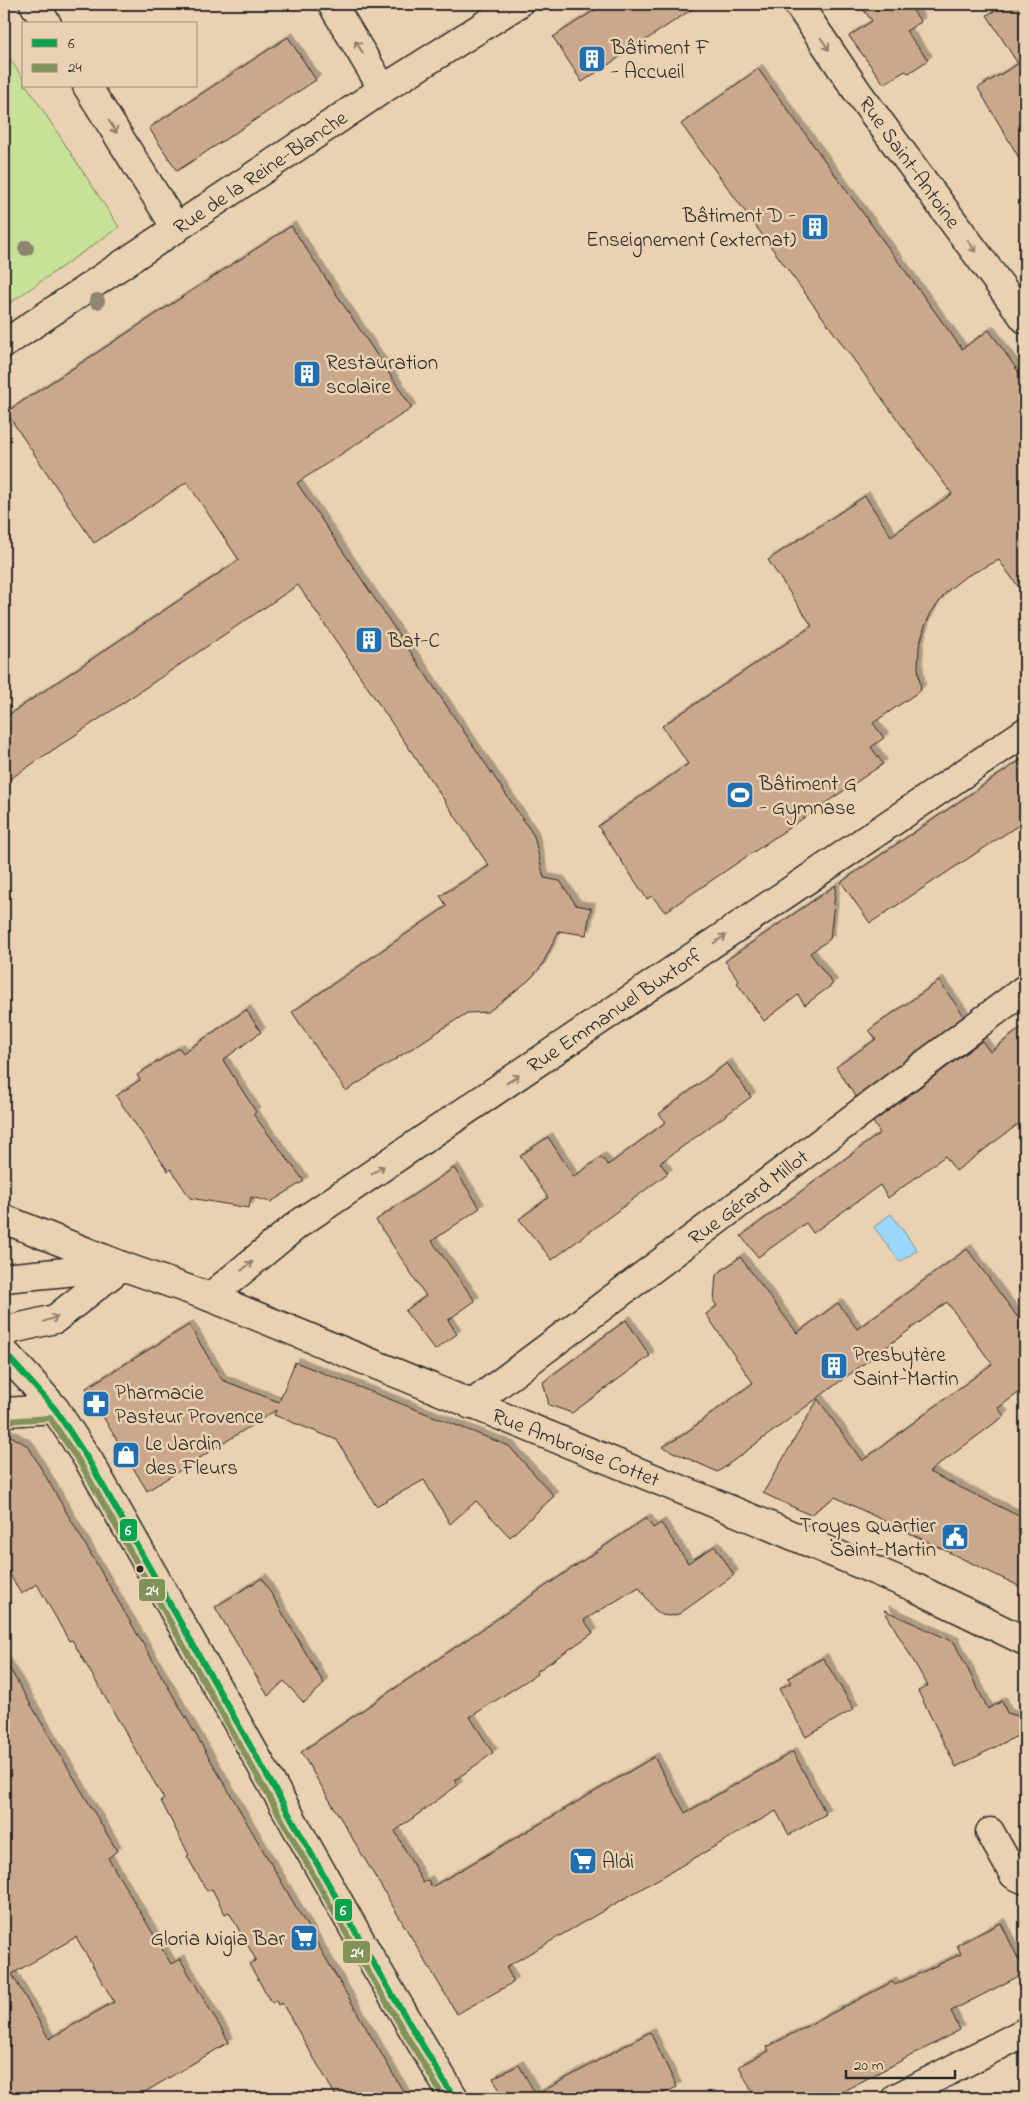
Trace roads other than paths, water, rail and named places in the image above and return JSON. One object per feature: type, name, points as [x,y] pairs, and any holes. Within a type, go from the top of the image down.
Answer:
[{"type":"street","points":[[34,4],[46,22]]},
{"type":"street","points":[[332,4],[383,89]]},
{"type":"street","name":"Rue de la Reine-Blanche","points":[[4,344],[383,89],[518,4]]},
{"type":"street","name":"Rue Saint-Antoine","points":[[798,4],[859,94],[1025,318]]},
{"type":"street","points":[[88,88],[176,229]]},
{"type":"street","name":"Rue Emmanuel Buxtorf","points":[[210,1297],[297,1225],[1025,732]]},
{"type":"street","name":"Rue Gérard Millot","points":[[472,1405],[1025,989]]},
{"type":"street","name":"Rue Ambroise Cottet","points":[[4,1219],[122,1266],[210,1297],[758,1521],[914,1587],[1025,1642]]},
{"type":"street","points":[[4,1278],[122,1266]]},
{"type":"street","points":[[4,1331],[55,1319],[122,1266]]},
{"type":"street","points":[[4,1352],[55,1409],[89,1462],[371,1959],[454,2098]]},
{"type":"street","points":[[4,1412],[55,1409]]},
{"type":"street","points":[[990,1832],[1014,1875],[1025,1880]]},
{"type":"street","points":[[896,2098],[1025,2032]]},
{"type":"water","points":[[891,1214],[917,1250],[900,1262],[874,1227]]},
{"type":"place","name":"Bâtiment F - Accueil","points":[[592,59]]},
{"type":"place","name":"Bâtiment D - Enseignement (externat)","points":[[815,227]]},
{"type":"place","name":"Restauration scolaire","points":[[307,374]]},
{"type":"place","name":"Bat-C","points":[[369,640]]},
{"type":"place","name":"Bâtiment G - Gymnase","points":[[740,795]]},
{"type":"place","name":"Presbytère Saint-Martin","points":[[834,1366]]},
{"type":"place","name":"Pharmacie Pasteur Provence","points":[[96,1404]]},
{"type":"place","name":"Le Jardin des Fleurs","points":[[126,1455]]},
{"type":"place","name":"Troyes Quartier Saint-Martin","points":[[955,1537]]},
{"type":"place","name":"Aldi","points":[[583,1861]]},
{"type":"place","name":"Gloria Nigia Bar","points":[[304,1938]]}]
